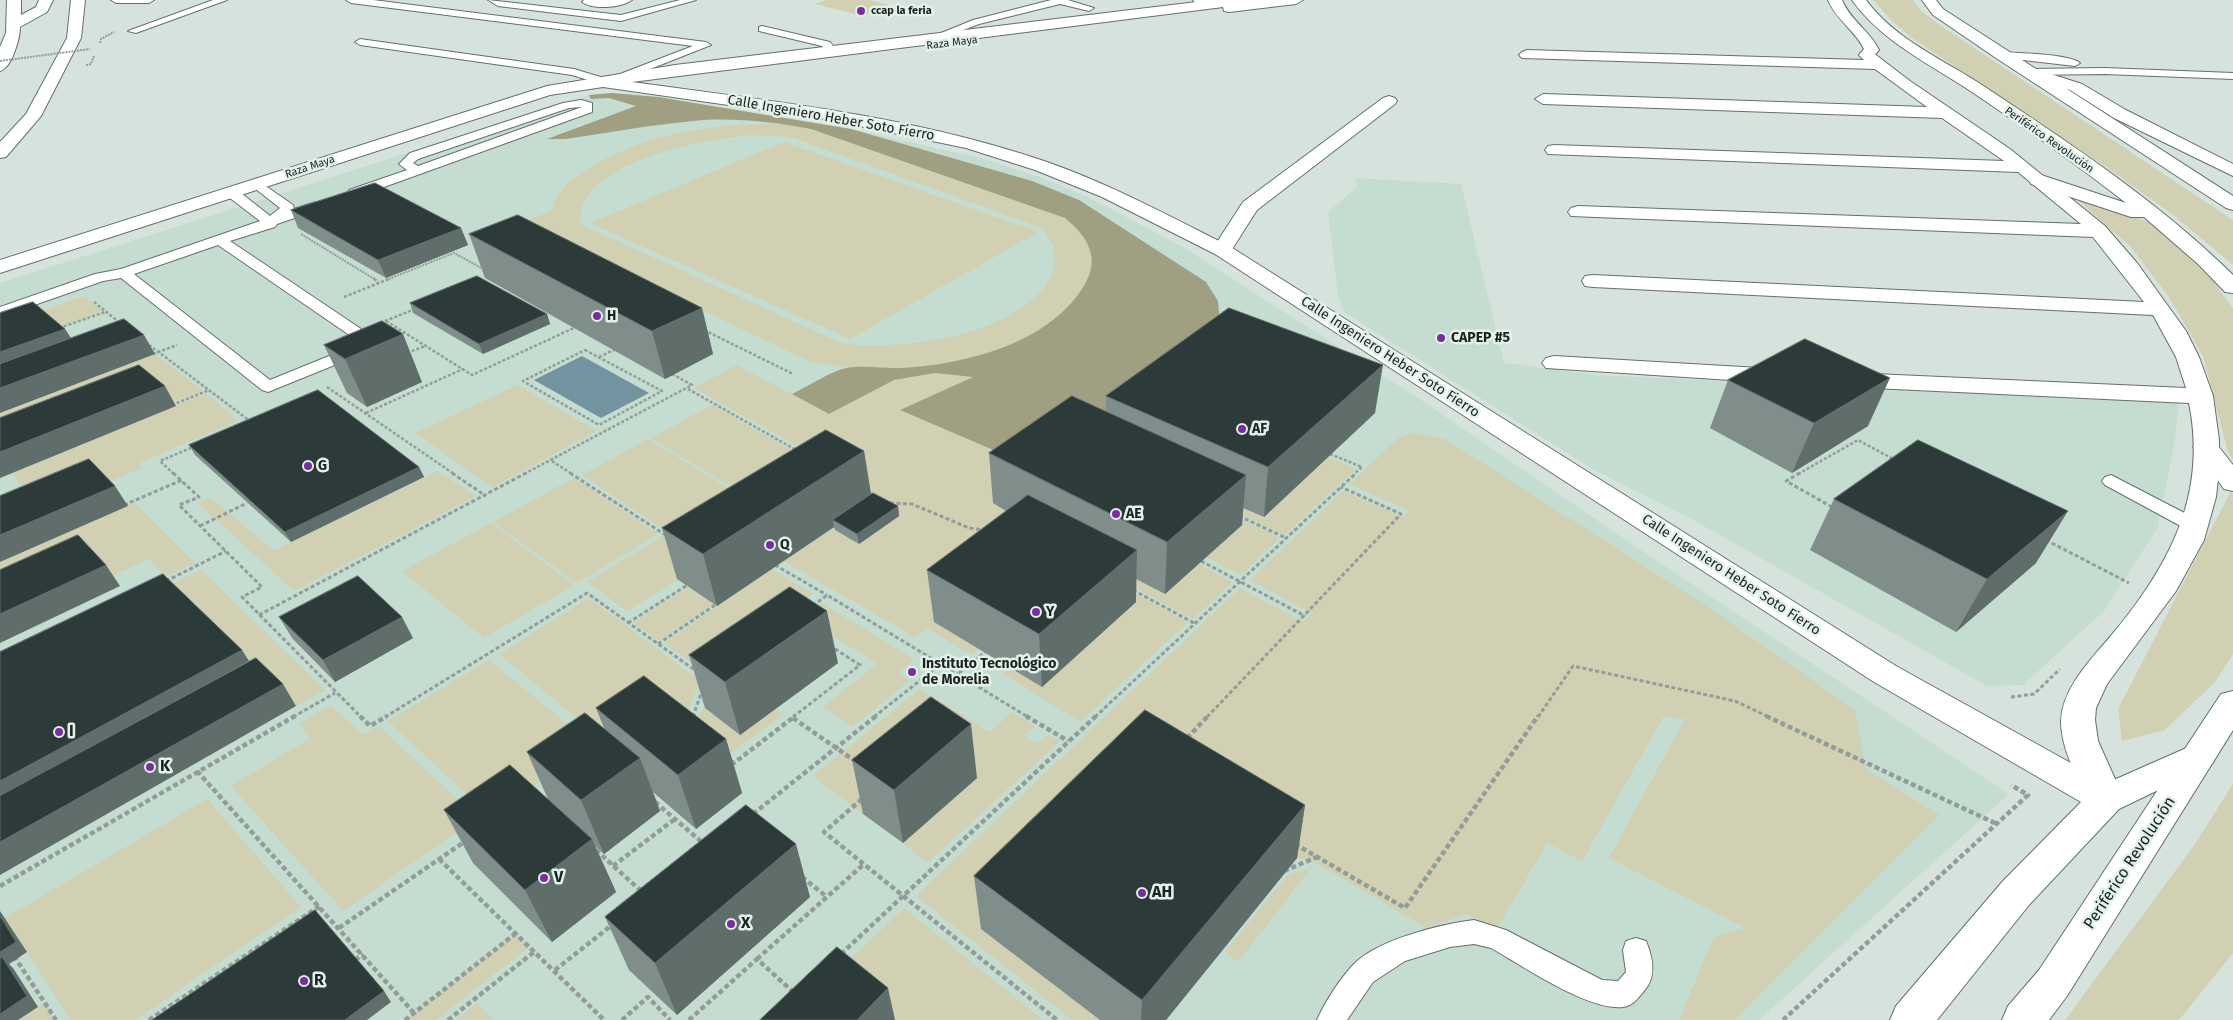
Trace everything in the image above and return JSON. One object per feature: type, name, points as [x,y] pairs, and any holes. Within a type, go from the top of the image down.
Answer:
[{"type":"main road","points":[[0,66],[13,33],[14,0]]},
{"type":"main road","points":[[13,25],[42,9],[46,0]]},
{"type":"main road","points":[[0,153],[32,116],[74,38],[78,0]]},
{"type":"main road","points":[[1200,0],[1216,4]]},
{"type":"main road","name":"Raza Maya","points":[[607,83],[683,78],[1247,0]]},
{"type":"main road","name":"Raza Maya","points":[[4,264],[547,91],[607,83],[675,70],[930,43],[1296,0]]},
{"type":"main road","points":[[1835,0],[1846,20],[1870,44],[1873,60]]},
{"type":"main road","name":"Periférico Revolución","points":[[1859,0],[1889,31],[1978,90],[2165,222],[2205,257],[2233,287]]},
{"type":"main road","points":[[1929,0],[1938,12],[2002,55],[2233,204]]},
{"type":"main road","points":[[1527,55],[1873,60],[2030,174],[2099,231],[2161,309],[2183,349],[2201,396],[2206,447],[2203,485],[2195,526],[2179,561],[2156,597],[2083,696],[2078,719],[2081,745],[2106,799]]},
{"type":"main road","points":[[2029,72],[2076,87],[2135,122],[2233,171]]},
{"type":"main road","name":"Calle Ingeniero Heber Soto Fierro","points":[[607,83],[826,114],[970,144],[1041,166],[1109,193],[1222,250],[1885,674],[2106,799]]},
{"type":"main road","points":[[1543,99],[1948,113]]},
{"type":"main road","points":[[1222,250],[1250,206],[1389,101]]},
{"type":"main road","points":[[1554,150],[2030,174],[2165,222]]},
{"type":"main road","points":[[1578,212],[2099,231]]},
{"type":"main road","points":[[1593,281],[2161,309]]},
{"type":"main road","points":[[1554,363],[1803,377]]},
{"type":"main road","points":[[1832,379],[2201,396]]},
{"type":"main road","points":[[2206,447],[2233,483]]},
{"type":"main road","name":"Periférico Revolución","points":[[2024,1020],[2053,983],[2233,703]]},
{"type":"main road","points":[[1911,1020],[2016,893],[2106,799],[2200,755]]},
{"type":"lane","points":[[116,0],[149,0]]},
{"type":"lane","points":[[132,31],[222,0]]},
{"type":"lane","points":[[350,0],[706,45],[607,83],[574,72],[360,42]]},
{"type":"lane","points":[[493,0],[604,16],[629,17],[692,0]]},
{"type":"lane","points":[[579,1],[603,4],[627,0]]},
{"type":"lane","points":[[930,43],[976,22],[1058,0],[1090,8]]},
{"type":"lane","points":[[580,28],[604,16]]},
{"type":"lane","points":[[762,29],[826,44],[833,52]]},
{"type":"lane","points":[[2002,55],[2064,60],[2105,71]]},
{"type":"lane","points":[[2029,72],[2105,71],[2233,76]]},
{"type":"lane","points":[[2185,74],[2233,85]]},
{"type":"lane","points":[[343,197],[588,110],[588,105],[580,103],[567,105],[414,156],[405,164],[416,170]]},
{"type":"lane","points":[[257,184],[288,208],[270,224]]},
{"type":"lane","points":[[231,192],[260,213],[270,224]]},
{"type":"lane","points":[[0,312],[100,278],[124,273],[270,224],[326,203]]},
{"type":"lane","points":[[124,273],[268,387],[372,344],[220,240]]},
{"type":"lane","points":[[0,298],[88,269],[100,278]]},
{"type":"lane","points":[[2111,481],[2195,526]]},
{"type":"lane","points":[[1330,1020],[1363,973],[1397,951],[1450,935],[1474,932],[1497,938],[1599,992],[1624,994],[1640,976],[1636,950]]},
{"type":"path","points":[[98,48],[101,40],[116,30]]},
{"type":"path","points":[[0,62],[90,49],[84,65],[91,64],[94,56]]},
{"type":"path","points":[[298,232],[380,282]]},
{"type":"path","points":[[318,306],[454,253],[486,271]]},
{"type":"path","points":[[385,321],[422,306]]},
{"type":"path","points":[[59,328],[106,312],[121,323]]},
{"type":"path","points":[[425,346],[472,375],[581,325],[573,320]]},
{"type":"path","points":[[698,326],[793,374]]},
{"type":"path","points":[[148,355],[202,336]]},
{"type":"path","points":[[143,340],[250,422]]},
{"type":"path","points":[[598,358],[621,346],[613,342]]},
{"type":"path","points":[[585,350],[598,358],[662,391],[599,425],[523,381],[585,350]]},
{"type":"path","points":[[366,413],[463,370]]},
{"type":"path","points":[[307,371],[486,496]]},
{"type":"path","points":[[259,615],[692,385],[668,372]]},
{"type":"path","points":[[687,388],[800,452]]},
{"type":"path","points":[[164,409],[209,390]]},
{"type":"path","points":[[1840,512],[1786,481],[1858,440],[1896,461]]},
{"type":"path","points":[[840,956],[1362,467],[1330,454]]},
{"type":"path","points":[[160,461],[199,497],[180,505],[262,587],[242,598],[370,726],[587,593],[702,675]]},
{"type":"path","points":[[552,461],[675,542]]},
{"type":"path","points":[[122,506],[182,480]]},
{"type":"path","points":[[1181,743],[1401,514],[1340,487]]},
{"type":"path","points":[[200,526],[247,502]]},
{"type":"path","points":[[882,502],[912,504],[969,528],[992,531]]},
{"type":"path","points":[[1234,514],[1286,538]]},
{"type":"path","points":[[2044,539],[2130,584]]},
{"type":"path","points":[[157,585],[226,551]]},
{"type":"path","points":[[767,570],[782,560]]},
{"type":"path","points":[[1202,561],[1305,616]]},
{"type":"path","points":[[775,565],[942,663],[1068,741]]},
{"type":"path","points":[[2126,592],[2135,576]]},
{"type":"path","points":[[682,580],[696,589]]},
{"type":"path","points":[[628,623],[689,584]]},
{"type":"path","points":[[1126,586],[1194,623]]},
{"type":"path","points":[[806,610],[827,596]]},
{"type":"path","points":[[710,598],[718,603]]},
{"type":"path","points":[[658,644],[726,598]]},
{"type":"path","points":[[727,757],[734,763],[860,665],[830,645]]},
{"type":"path","points":[[958,673],[985,652]]},
{"type":"path","points":[[746,819],[942,663]]},
{"type":"path","points":[[1292,843],[1405,908],[1573,666],[1735,702],[1998,824]]},
{"type":"path","points":[[2011,697],[2034,694],[2060,668]]},
{"type":"path","points":[[689,728],[704,683]]},
{"type":"path","points":[[0,886],[197,771],[336,693]]},
{"type":"path","points":[[793,718],[860,764]]},
{"type":"path","points":[[197,771],[414,1013]]},
{"type":"path","points":[[1783,1020],[2028,795],[2004,780]]},
{"type":"path","points":[[869,794],[824,832],[1057,1020]]},
{"type":"path","points":[[653,800],[709,849]]},
{"type":"path","points":[[613,866],[675,819]]},
{"type":"path","points":[[339,928],[470,838]]},
{"type":"path","points":[[591,846],[647,897]]},
{"type":"path","points":[[1282,872],[1317,858]]},
{"type":"path","points":[[439,859],[604,1020]]},
{"type":"path","points":[[689,1020],[864,864]]},
{"type":"path","points":[[795,871],[807,884],[827,897]]},
{"type":"path","points":[[150,1020],[320,906]]},
{"type":"path","points":[[554,970],[616,921]]},
{"type":"path","points":[[405,1020],[515,934]]},
{"type":"path","points":[[10,951],[56,1020]]},
{"type":"path","points":[[448,1020],[534,952]]},
{"type":"path","points":[[355,960],[363,954]]},
{"type":"path","points":[[757,959],[797,996]]},
{"type":"path","points":[[622,1020],[653,992]]},
{"type":"path","points":[[648,997],[670,1020]]},
{"type":"shaded area","name":"ccap la feria","points":[[826,0],[869,0],[892,6],[863,16],[815,4]]},
{"type":"shaded area","points":[[1873,0],[1913,0],[1920,10],[1941,26],[2233,220],[2233,265],[2172,214],[2105,166],[1912,38],[1893,22]]},
{"type":"shaded area","name":"Instituto Tecnológico de Morelia","points":[[612,93],[658,97],[851,129],[985,159],[1040,177],[1090,198],[1183,247],[1418,398],[1639,549],[2009,794],[1759,1020],[0,1020],[0,283],[589,95]]},
{"type":"shaded area","points":[[612,93],[658,97],[851,129],[1032,181],[1079,200],[1206,282],[1218,301],[1220,322],[1181,367],[1033,467],[900,410],[973,377],[935,373],[894,380],[829,414],[792,394],[842,369],[928,366],[981,355],[1007,346],[1032,334],[1054,319],[1073,301],[1091,271],[1091,253],[1084,238],[1065,218],[811,129],[752,121],[707,120],[565,139],[547,139],[636,106],[609,98],[591,99],[589,95]]},
{"type":"shaded area","points":[[782,124],[811,129],[1065,218],[1084,238],[1091,253],[1091,271],[1087,280],[1066,308],[1037,331],[1002,348],[963,360],[922,366],[881,369],[843,367],[809,361],[520,224],[553,210],[560,192],[574,178],[607,158],[630,147],[655,139],[705,128]],"holes":[[[751,135],[791,137],[1042,228],[1048,236],[1054,252],[1054,269],[1047,284],[1035,298],[1019,309],[1001,319],[965,333],[910,344],[843,344],[580,224],[584,202],[598,184],[620,169],[647,157],[676,148],[731,137]]]},
{"type":"shaded area","points":[[784,142],[1038,232],[850,339],[590,223]]},
{"type":"shaded area","points":[[1355,178],[1461,184],[1504,363],[1597,375],[2179,403],[2175,439],[2158,527],[2104,611],[2023,685],[1987,686],[1688,517],[1594,470],[1344,312],[1338,295],[1328,212],[1357,187]]},
{"type":"shaded area","points":[[2072,195],[2157,225],[2212,280],[2233,308],[2233,460],[2228,452],[2203,356],[2169,297],[2131,247]]},
{"type":"shaded area","points":[[84,296],[103,311],[58,327],[39,312]]},
{"type":"shaded area","points":[[155,354],[203,391],[172,403],[0,443],[0,413]]},
{"type":"shaded area","points":[[737,365],[829,414],[894,380],[935,373],[974,377],[900,410],[1033,467],[1165,594],[1199,564],[1232,582],[1193,619],[1041,537],[1036,541],[1188,622],[1080,722],[983,661],[990,655],[934,622],[979,649],[972,655],[926,628],[915,637],[783,561],[832,529],[859,544],[875,503],[848,475],[694,388]]},
{"type":"shaded area","points":[[518,385],[597,431],[492,487],[415,433]]},
{"type":"shaded area","points":[[206,393],[238,421],[139,463],[142,468],[106,483],[33,500],[12,473]]},
{"type":"shaded area","points":[[712,405],[797,453],[735,489],[651,438]]},
{"type":"shaded area","points":[[1414,433],[1445,439],[1705,605],[1855,710],[1866,769],[1939,815],[1735,1020],[1679,1020],[1714,937],[1745,928],[1609,858],[1685,719],[1663,717],[1582,861],[1547,843],[1496,930],[1467,914],[1426,928],[1315,862],[1297,858],[1100,1020],[1072,1020],[916,896],[1240,588],[1303,622],[1311,613],[1250,580],[1343,491],[1403,517],[1409,511],[1350,484],[1398,438]]},
{"type":"shaded area","points":[[648,439],[733,491],[666,531],[582,475]]},
{"type":"shaded area","points":[[1112,453],[1328,457],[1356,469],[1284,535]]},
{"type":"shaded area","points":[[794,457],[835,480],[627,611],[587,582]]},
{"type":"shaded area","points":[[438,471],[476,496],[294,591],[198,503],[210,497],[274,551]]},
{"type":"shaded area","points":[[574,478],[658,534],[577,583],[493,522]]},
{"type":"shaded area","points":[[1158,480],[1280,538],[1241,575],[1206,557],[1241,525]]},
{"type":"shaded area","points":[[2231,491],[2233,495],[2233,654],[2216,681],[2165,730],[2122,741],[2118,709]]},
{"type":"shaded area","points":[[135,503],[195,563],[166,577],[149,559],[112,576],[0,599],[0,562]]},
{"type":"shaded area","points":[[491,523],[574,585],[484,638],[402,571]]},
{"type":"shaded area","points":[[772,569],[813,594],[704,671],[664,643]]},
{"type":"shaded area","points":[[201,570],[325,690],[296,706],[269,679],[0,797],[170,585]]},
{"type":"shaded area","points":[[688,587],[714,603],[659,641],[633,623]]},
{"type":"shaded area","points":[[589,598],[700,681],[686,716],[663,697],[490,816],[388,721],[489,660],[585,739],[594,732],[499,654]]},
{"type":"shaded area","points":[[822,603],[914,659],[898,673],[909,681],[852,727],[823,707],[877,664],[803,617]]},
{"type":"shaded area","points":[[920,689],[990,732],[1012,712],[1035,726],[1024,736],[1037,744],[1049,735],[1060,741],[927,863],[903,843],[976,777],[863,814],[813,776]]},
{"type":"shaded area","points":[[331,705],[363,735],[379,726],[477,818],[343,911],[231,786],[311,738],[299,724]]},
{"type":"shaded area","points":[[705,708],[740,735],[776,709],[784,714],[732,752],[694,720]]},
{"type":"shaded area","points":[[2233,784],[2233,953],[2179,1020],[2065,1020],[2193,847]]},
{"type":"shaded area","points":[[207,799],[301,907],[135,1020],[71,1020],[5,918]]},
{"type":"shaded area","points":[[1312,867],[1238,962],[1225,952],[1287,876]]},
{"type":"shaded area","points":[[904,908],[1043,1020],[787,1020]]},
{"type":"shaded area","points":[[515,934],[529,947],[436,1020],[405,1020]]},
{"type":"shaded area","points":[[45,1003],[56,1020],[18,1020]]},
{"type":"shaded area","points":[[477,1003],[493,1020],[457,1020]]},
{"type":"water","points":[[582,356],[649,393],[601,418],[534,380]]},
{"type":"building","points":[[375,183],[461,228],[378,260],[291,210]]},
{"type":"building","points":[[518,215],[702,308],[652,331],[469,234]]},
{"type":"building","points":[[477,276],[547,314],[479,344],[410,303]]},
{"type":"building","points":[[33,302],[65,329],[0,352],[0,313]]},
{"type":"building","points":[[1229,308],[1383,365],[1268,467],[1106,396]]},
{"type":"building","points":[[124,319],[144,335],[0,388],[0,364]]},
{"type":"building","points":[[382,321],[403,334],[345,359],[324,345]]},
{"type":"building","points":[[1805,339],[1890,378],[1814,423],[1728,380]]},
{"type":"building","points":[[139,365],[165,386],[0,452],[0,418]]},
{"type":"building","name":"G","points":[[318,390],[419,467],[285,532],[189,445]]},
{"type":"building","points":[[1072,396],[1246,475],[1167,542],[989,453]]},
{"type":"building","points":[[826,430],[864,451],[703,554],[662,528]]},
{"type":"building","points":[[1918,440],[2068,511],[1987,579],[1834,499]]},
{"type":"building","points":[[89,459],[115,486],[0,535],[0,496]]},
{"type":"building","points":[[873,493],[898,506],[857,534],[833,520]]},
{"type":"building","points":[[1028,495],[1137,550],[1039,634],[927,570]]},
{"type":"building","points":[[78,535],[106,565],[0,614],[0,570]]},
{"type":"building","name":"I","points":[[163,574],[242,650],[0,781],[0,652]]},
{"type":"building","points":[[358,576],[402,617],[323,660],[279,617]]},
{"type":"building","points":[[790,587],[827,611],[725,682],[689,655]]},
{"type":"building","points":[[256,658],[283,684],[0,842],[0,796]]},
{"type":"building","points":[[644,676],[726,739],[678,775],[596,708]]},
{"type":"building","points":[[931,697],[971,724],[894,790],[852,760]]},
{"type":"building","name":"AH","points":[[1145,710],[1305,805],[1142,1000],[974,876]]},
{"type":"building","points":[[585,713],[640,758],[581,800],[527,752]]},
{"type":"building","points":[[510,765],[592,839],[525,890],[444,810]]},
{"type":"building","points":[[746,805],[796,844],[655,963],[605,917]]},
{"type":"building","name":"R","points":[[315,910],[384,991],[345,1020],[152,1020]]},
{"type":"building","points":[[0,916],[16,942],[0,952]]},
{"type":"building","points":[[837,947],[888,988],[857,1020],[760,1020]]},
{"type":"building","points":[[2,957],[27,996],[0,1014],[0,959]]},
{"type":"place","name":"ccap la feria","points":[[861,11]]},
{"type":"place","name":"H","points":[[597,316]]},
{"type":"place","name":"CAPEP #5","points":[[1441,338]]},
{"type":"place","name":"AF","points":[[1242,429]]},
{"type":"place","name":"G","points":[[308,466]]},
{"type":"place","name":"AE","points":[[1116,514]]},
{"type":"place","name":"Q","points":[[770,545]]},
{"type":"place","name":"Y","points":[[1036,612]]},
{"type":"place","name":"Instituto Tecnológico de Morelia","points":[[912,672]]},
{"type":"place","name":"I","points":[[59,732]]},
{"type":"place","name":"K","points":[[150,767]]},
{"type":"place","name":"V","points":[[544,878]]},
{"type":"place","name":"AH","points":[[1142,893]]},
{"type":"place","name":"X","points":[[731,924]]},
{"type":"place","name":"R","points":[[304,981]]}]
